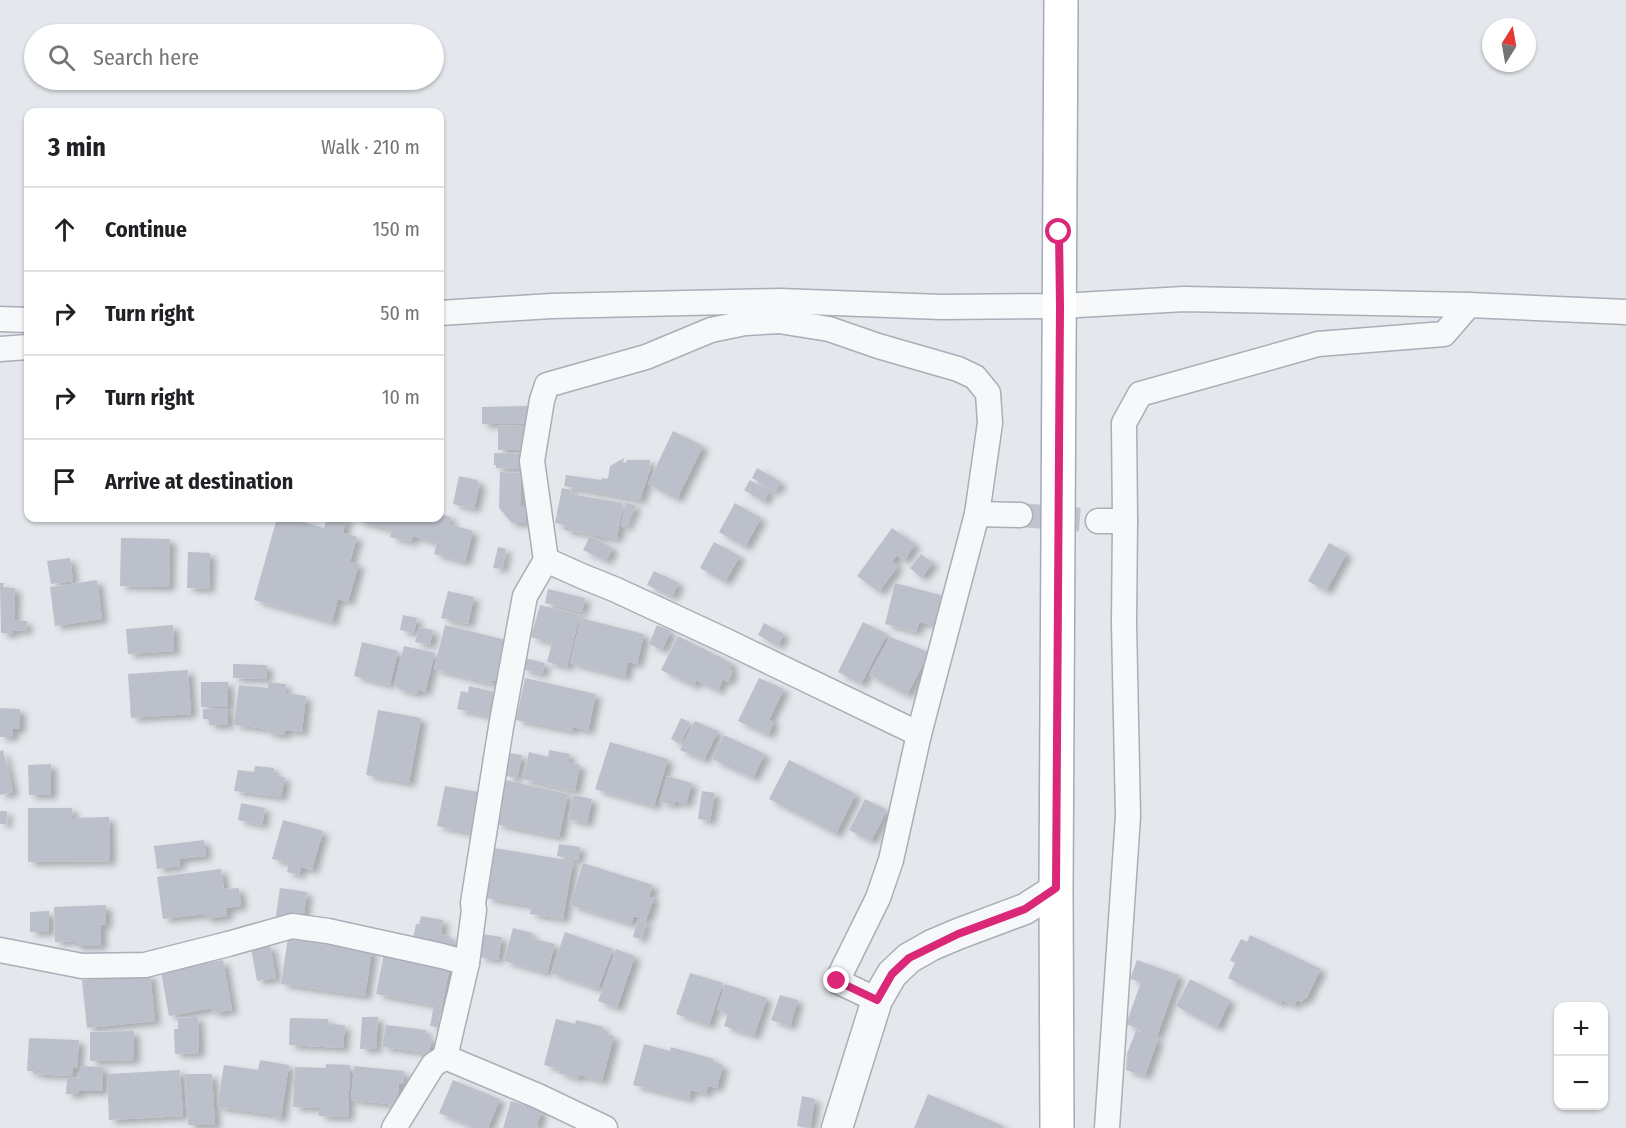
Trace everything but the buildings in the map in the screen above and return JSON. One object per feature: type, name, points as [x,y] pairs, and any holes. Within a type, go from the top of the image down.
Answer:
[{"type":"main road","points":[[1057,1128],[1056,888],[1061,0]]},
{"type":"street","points":[[444,313],[551,306],[779,311],[1060,306],[1184,299],[1469,305],[1626,312]]},
{"type":"street","points":[[1107,1128],[1128,816],[1124,623],[1124,423],[1140,394],[1318,344],[1444,334],[1469,305]]},
{"type":"street","points":[[394,1128],[433,1065],[445,1057],[467,963],[473,903],[525,596],[546,560],[532,461],[542,400],[547,385],[646,357],[711,330],[744,323],[779,311],[878,346],[958,369],[975,377],[988,393],[990,423],[977,514],[919,734],[891,860],[878,898],[837,981],[877,1000]]},
{"type":"street","points":[[0,319],[24,320]]},
{"type":"street","points":[[0,349],[24,347]]},
{"type":"street","points":[[977,514],[1020,515]]},
{"type":"street","points":[[1098,521],[1125,521]]},
{"type":"street","points":[[546,560],[724,640],[919,734]]},
{"type":"street","points":[[837,1128],[877,1000],[892,974],[909,958],[958,934],[1025,909],[1056,888]]},
{"type":"street","points":[[0,950],[82,966],[145,965],[292,926],[328,931],[467,963]]},
{"type":"street","points":[[445,1057],[538,1096],[605,1128]]},
{"type":"tunnel","points":[[1020,515],[1098,521]]},
{"type":"route","points":[[837,981],[877,1000],[892,974],[909,958],[958,934],[1025,909],[1056,888],[1059,232]]}]
